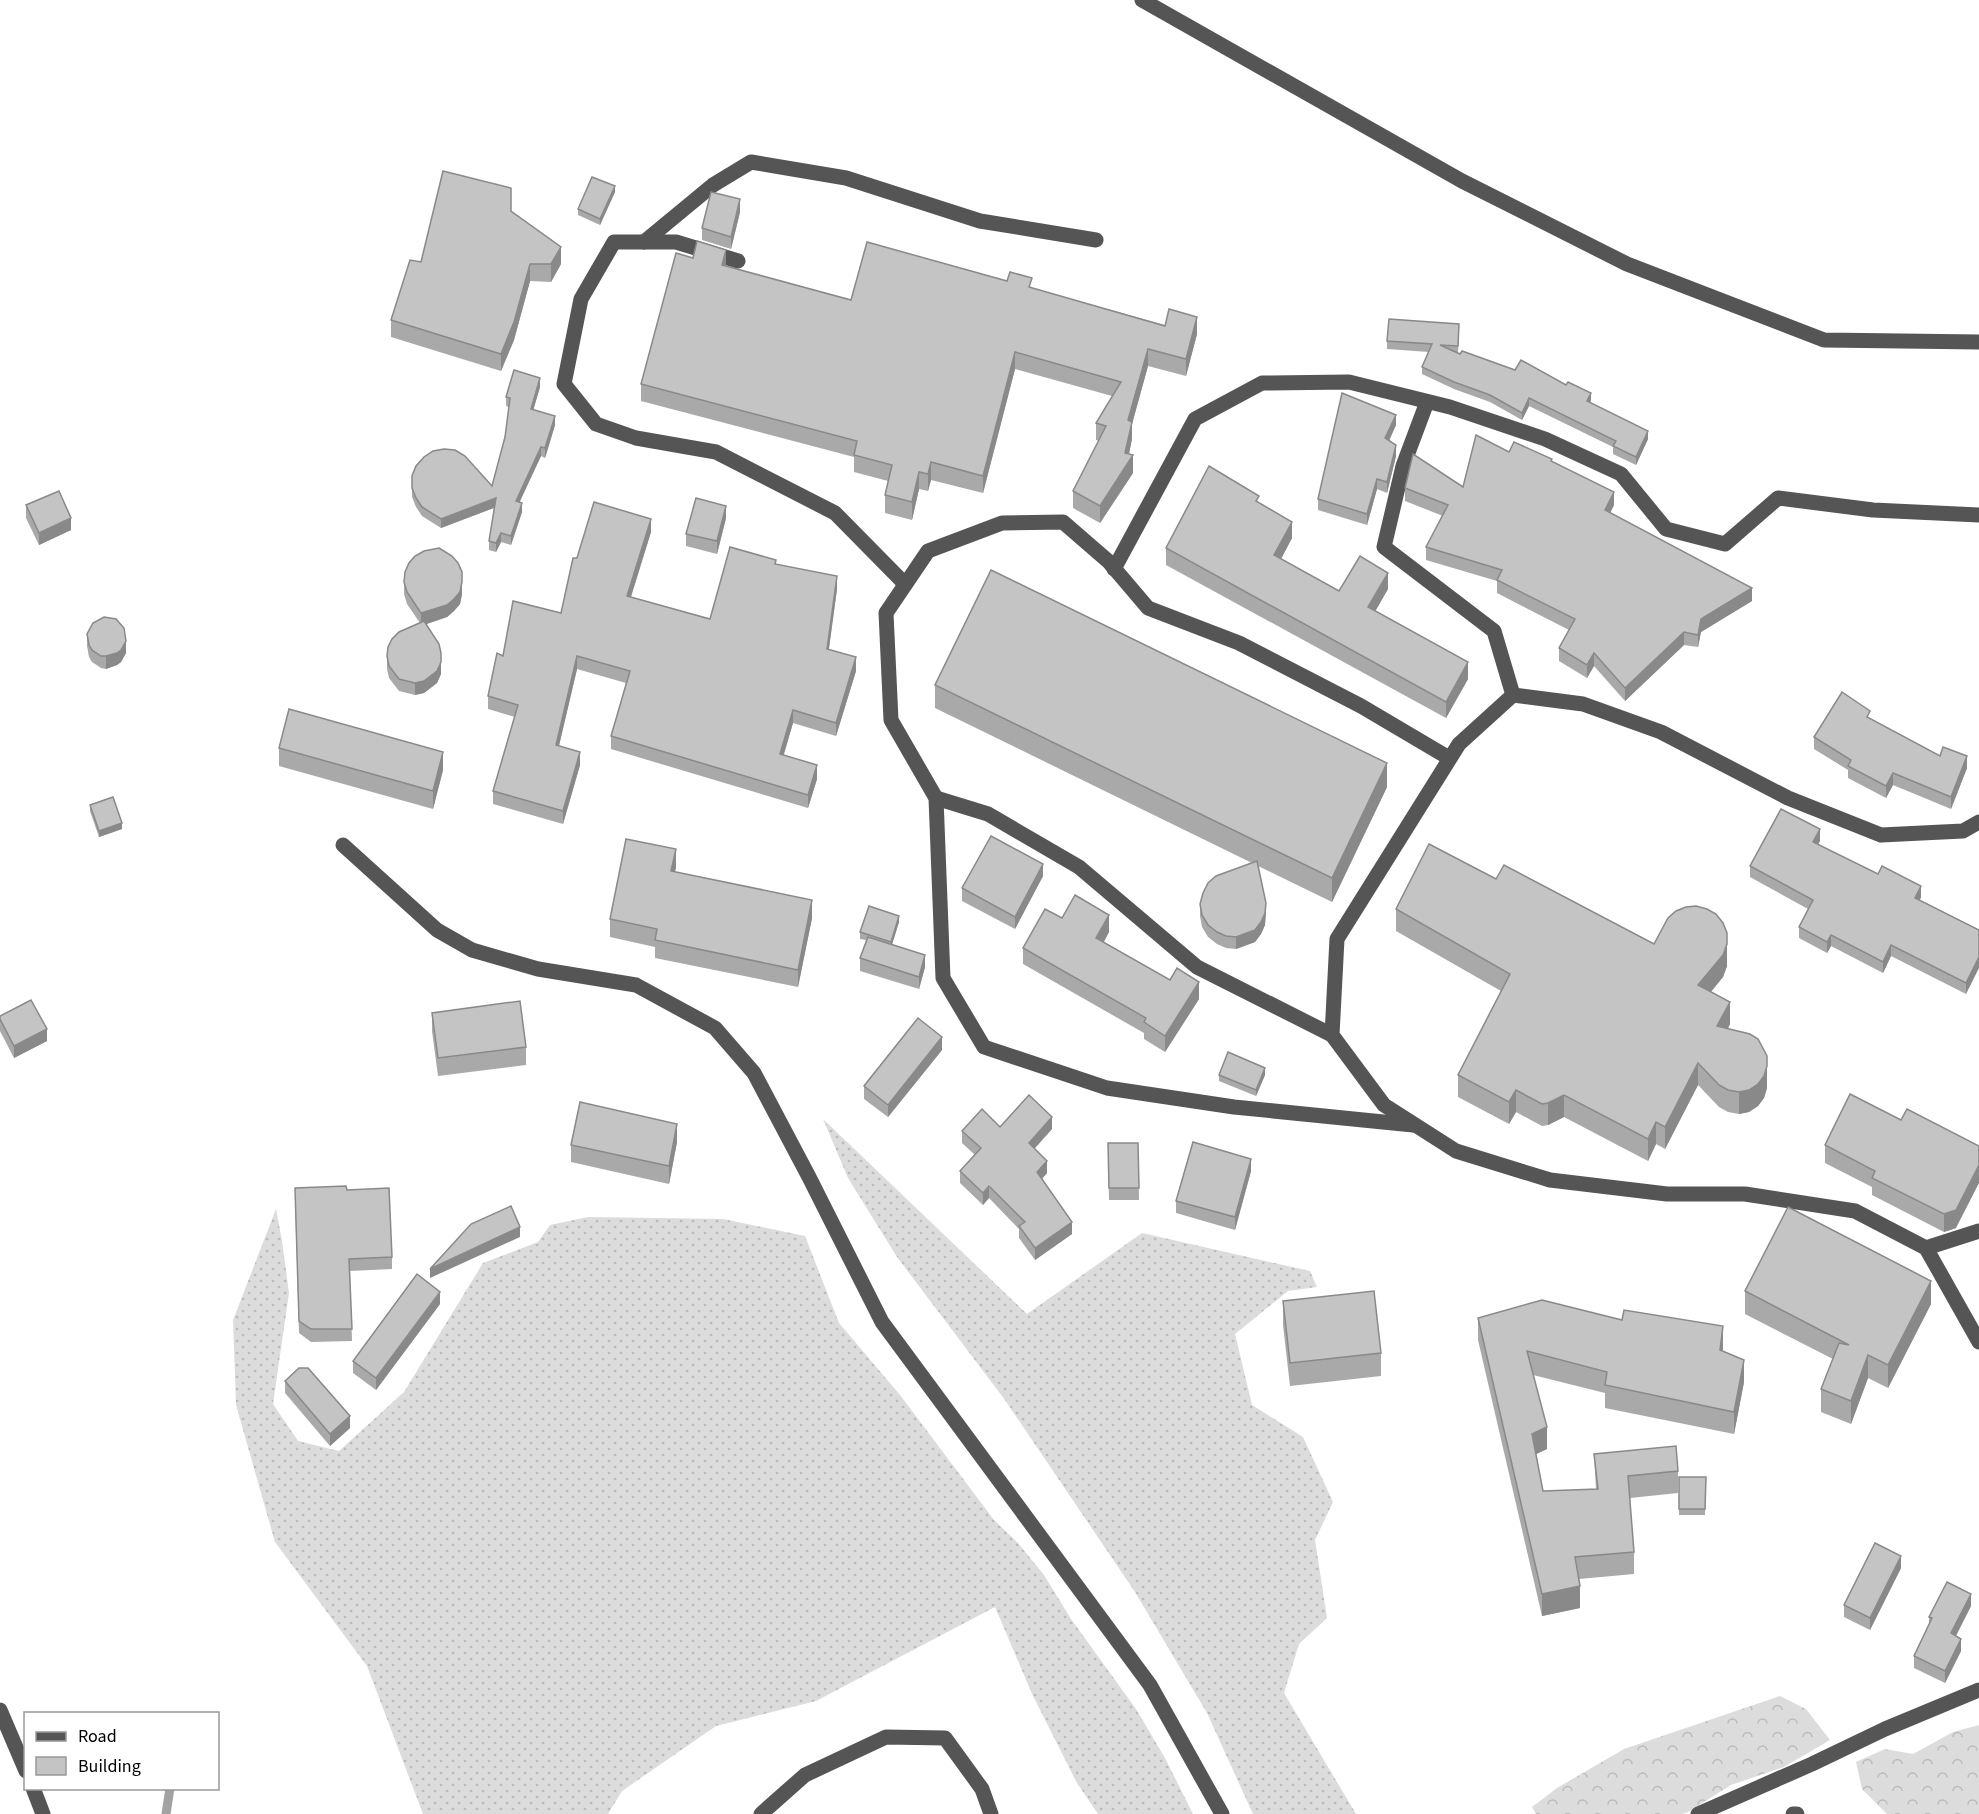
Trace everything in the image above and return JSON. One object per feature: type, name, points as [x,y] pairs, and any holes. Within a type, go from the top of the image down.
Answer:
[{"type":"street","points":[[1142,0],[1462,181],[1627,264],[1824,340],[1979,342]]},
{"type":"street","points":[[644,242],[713,185],[751,162],[846,178],[980,221],[1096,240]]},
{"type":"street","points":[[738,261],[676,242],[614,242],[580,299],[564,384],[596,424],[636,438],[716,452],[835,513],[905,584]]},
{"type":"street","points":[[1114,569],[1196,419],[1262,383],[1349,382],[1427,402],[1545,439],[1621,474],[1666,529],[1725,544],[1778,498],[1873,510],[1979,514]]},
{"type":"street","points":[[1427,402],[1403,466],[1384,547],[1494,631],[1513,695]]},
{"type":"street","points":[[1416,1125],[1234,1107],[1107,1088],[984,1047],[943,978],[936,798],[891,720],[886,613],[928,551],[1002,523],[1063,522],[1108,561],[1148,608],[1239,643],[1361,706],[1449,758]]},
{"type":"street","points":[[1332,1035],[1337,939],[1459,744],[1513,695],[1583,704],[1661,732],[1788,798],[1881,835],[1963,831],[1979,822]]},
{"type":"street","points":[[936,798],[988,814],[1079,867],[1197,967],[1332,1035],[1384,1105],[1456,1151],[1550,1180],[1666,1194],[1745,1194],[1855,1211],[1926,1248],[1979,1341]]},
{"type":"street","points":[[344,845],[437,930],[472,950],[537,969],[636,985],[715,1028],[754,1073],[882,1322],[1150,1685],[1221,1814]]},
{"type":"street","points":[[1926,1248],[1979,1231]]},
{"type":"street","points":[[1698,1814],[1886,1729],[1979,1690]]},
{"type":"street","points":[[0,1710],[24,1766]]},
{"type":"street","points":[[761,1814],[805,1775],[886,1737],[945,1738],[982,1789],[991,1814]]},
{"type":"street","points":[[34,1790],[43,1814]]},
{"type":"green space","points":[[823,1119],[1027,1314],[1142,1233],[1310,1271],[1317,1287],[1288,1291],[1235,1334],[1252,1405],[1303,1437],[1333,1502],[1315,1540],[1327,1618],[1299,1644],[1284,1693],[1356,1814],[1253,1814],[1207,1713],[1135,1592],[1005,1400],[897,1257],[848,1178]]},
{"type":"green space","points":[[276,1209],[289,1293],[273,1404],[298,1441],[339,1451],[404,1392],[483,1263],[538,1242],[550,1225],[588,1217],[723,1219],[805,1236],[839,1323],[900,1395],[994,1520],[1018,1543],[1044,1575],[1071,1619],[1136,1709],[1165,1758],[1193,1814],[1098,1814],[1077,1783],[1033,1696],[995,1607],[816,1701],[716,1726],[622,1791],[608,1814],[423,1814],[367,1666],[275,1542],[236,1405],[233,1320]]},
{"type":"green space","points":[[1780,1696],[1806,1709],[1830,1740],[1784,1767],[1731,1785],[1688,1812],[1682,1814],[1536,1814],[1532,1807],[1557,1788],[1624,1749]]},
{"type":"green space","points":[[1979,1725],[1979,1814],[1887,1814],[1862,1789],[1856,1762],[1885,1749],[1913,1754],[1953,1732]]},
{"type":"building","points":[[443,171],[511,188],[511,211],[561,247],[551,264],[530,264],[514,322],[501,354],[391,320],[410,260],[421,262]]},
{"type":"building","points":[[592,177],[615,186],[600,219],[578,209]]},
{"type":"building","points":[[711,192],[740,199],[731,237],[702,228]]},
{"type":"building","points":[[697,241],[726,250],[722,265],[851,300],[867,242],[1007,281],[1010,272],[1032,278],[1029,287],[1165,326],[1169,309],[1197,317],[1186,359],[1148,349],[1128,420],[1132,422],[1125,453],[1133,455],[1100,506],[1073,491],[1106,426],[1096,423],[1121,382],[1015,352],[983,476],[931,462],[928,474],[919,472],[912,502],[885,495],[892,465],[854,455],[857,441],[641,384],[676,253],[693,258]]},
{"type":"building","points":[[1389,319],[1459,324],[1458,346],[1440,345],[1460,354],[1462,351],[1515,370],[1521,360],[1566,385],[1568,382],[1591,393],[1587,401],[1648,431],[1636,457],[1613,446],[1616,441],[1529,398],[1522,413],[1490,395],[1422,367],[1432,344],[1387,341]]},
{"type":"building","points":[[514,370],[540,378],[531,409],[555,416],[545,448],[541,447],[516,501],[522,503],[511,536],[501,533],[496,543],[489,541],[496,498],[441,519],[422,507],[412,488],[412,476],[416,466],[433,451],[455,450],[465,456],[492,486],[505,437],[510,398],[506,397]]},
{"type":"building","points":[[1342,393],[1396,415],[1385,438],[1396,445],[1387,482],[1377,479],[1367,514],[1318,499]]},
{"type":"building","points":[[1476,435],[1509,452],[1514,442],[1614,492],[1605,510],[1752,588],[1701,619],[1698,635],[1684,632],[1625,688],[1594,653],[1587,665],[1559,648],[1575,619],[1497,580],[1502,570],[1426,547],[1448,505],[1405,488],[1413,454],[1463,487]]},
{"type":"building","points":[[1209,466],[1259,496],[1256,501],[1292,522],[1274,555],[1339,591],[1360,556],[1388,573],[1368,607],[1468,662],[1446,702],[1166,548]]},
{"type":"building","points":[[59,491],[71,518],[39,533],[26,505]]},
{"type":"building","points":[[696,498],[726,506],[717,541],[686,534]]},
{"type":"building","points":[[594,502],[651,519],[627,596],[710,619],[730,547],[776,560],[775,564],[837,576],[827,649],[856,657],[836,723],[793,710],[780,754],[817,765],[808,795],[611,736],[630,671],[577,656],[556,745],[580,752],[563,811],[493,791],[518,705],[488,696],[497,653],[503,656],[513,601],[561,613],[573,558],[577,558]]},
{"type":"building","points":[[439,548],[458,563],[462,572],[460,592],[447,605],[421,613],[407,592],[404,582],[405,572],[415,556],[424,551]]},
{"type":"building","points":[[991,570],[1387,763],[1332,878],[935,685]]},
{"type":"building","points":[[104,617],[116,619],[124,628],[126,641],[117,653],[101,656],[92,650],[87,634],[93,623]]},
{"type":"building","points":[[424,621],[439,644],[441,662],[437,671],[424,681],[415,683],[399,679],[389,666],[388,647],[399,632]]},
{"type":"building","points":[[1842,692],[1870,711],[1867,717],[1940,756],[1943,747],[1967,756],[1951,797],[1893,773],[1886,786],[1848,766],[1851,760],[1814,737]]},
{"type":"building","points":[[289,709],[443,752],[433,791],[279,748]]},
{"type":"building","points":[[113,797],[122,823],[99,831],[90,805]]},
{"type":"building","points":[[1781,809],[1820,829],[1813,842],[1878,874],[1882,866],[1921,886],[1915,898],[1979,930],[1979,957],[1966,983],[1891,945],[1883,962],[1831,935],[1827,942],[1799,927],[1813,900],[1750,866]]},
{"type":"building","points":[[991,836],[1043,864],[1015,917],[962,888]]},
{"type":"building","points":[[626,839],[676,849],[671,871],[812,900],[798,970],[655,940],[657,929],[610,919]]},
{"type":"building","points":[[1429,844],[1496,879],[1504,865],[1654,944],[1668,918],[1676,911],[1696,906],[1716,914],[1727,933],[1727,944],[1723,955],[1698,985],[1730,1002],[1717,1026],[1750,1034],[1758,1039],[1767,1056],[1764,1076],[1749,1090],[1739,1092],[1728,1090],[1719,1085],[1698,1063],[1665,1127],[1656,1122],[1648,1139],[1564,1095],[1542,1104],[1516,1090],[1509,1102],[1458,1075],[1510,974],[1396,909]]},
{"type":"building","points":[[1257,861],[1266,903],[1261,922],[1255,930],[1236,937],[1217,932],[1208,925],[1202,915],[1200,904],[1208,883],[1216,876]]},
{"type":"building","points":[[1075,895],[1109,915],[1096,938],[1170,980],[1177,968],[1199,982],[1165,1036],[1144,1022],[1146,1018],[1023,948],[1045,909],[1062,918]]},
{"type":"building","points":[[869,906],[899,916],[891,942],[860,932]]},
{"type":"building","points":[[868,937],[925,955],[919,977],[860,958]]},
{"type":"building","points":[[31,1000],[47,1029],[14,1046],[0,1016]]},
{"type":"building","points":[[520,1001],[526,1047],[438,1058],[432,1013]]},
{"type":"building","points":[[918,1018],[942,1037],[888,1105],[864,1086]]},
{"type":"building","points":[[1228,1052],[1265,1068],[1256,1090],[1219,1075]]},
{"type":"building","points":[[1850,1094],[1901,1120],[1907,1109],[1979,1146],[1979,1165],[1956,1210],[1944,1214],[1872,1178],[1875,1171],[1825,1145]]},
{"type":"building","points":[[1029,1095],[1052,1117],[1029,1143],[1047,1161],[1037,1172],[1072,1222],[1035,1248],[1019,1226],[1025,1222],[989,1186],[983,1193],[960,1171],[981,1148],[962,1131],[982,1109],[1000,1127]]},
{"type":"building","points":[[580,1102],[677,1124],[669,1166],[571,1145]]},
{"type":"building","points":[[1193,1142],[1251,1159],[1235,1217],[1176,1201]]},
{"type":"building","points":[[1108,1143],[1138,1143],[1139,1188],[1109,1188]]},
{"type":"building","points":[[346,1186],[347,1190],[389,1188],[392,1257],[349,1259],[352,1329],[311,1329],[299,1321],[295,1188]]},
{"type":"building","points":[[511,1206],[520,1227],[430,1269],[471,1224]]},
{"type":"building","points":[[1788,1207],[1931,1281],[1888,1365],[1868,1355],[1851,1401],[1821,1389],[1839,1343],[1849,1345],[1745,1291]]},
{"type":"building","points":[[417,1274],[440,1292],[376,1378],[353,1361]]},
{"type":"building","points":[[1374,1291],[1381,1353],[1290,1363],[1283,1301]]},
{"type":"building","points":[[1542,1300],[1622,1320],[1624,1310],[1723,1326],[1720,1350],[1744,1360],[1734,1412],[1605,1385],[1607,1372],[1527,1351],[1547,1427],[1532,1434],[1543,1491],[1598,1489],[1594,1454],[1676,1446],[1678,1471],[1628,1476],[1634,1552],[1575,1557],[1580,1586],[1542,1594],[1478,1318]]},
{"type":"building","points":[[299,1368],[308,1368],[350,1416],[330,1434],[285,1381]]},
{"type":"building","points":[[1679,1477],[1706,1477],[1705,1509],[1679,1509]]},
{"type":"building","points":[[1875,1543],[1901,1556],[1870,1618],[1844,1605]]},
{"type":"building","points":[[1947,1582],[1971,1594],[1951,1633],[1961,1639],[1945,1671],[1914,1656],[1932,1618],[1929,1617]]},
{"type":"waterway","points":[[166,1814],[170,1790]]}]
